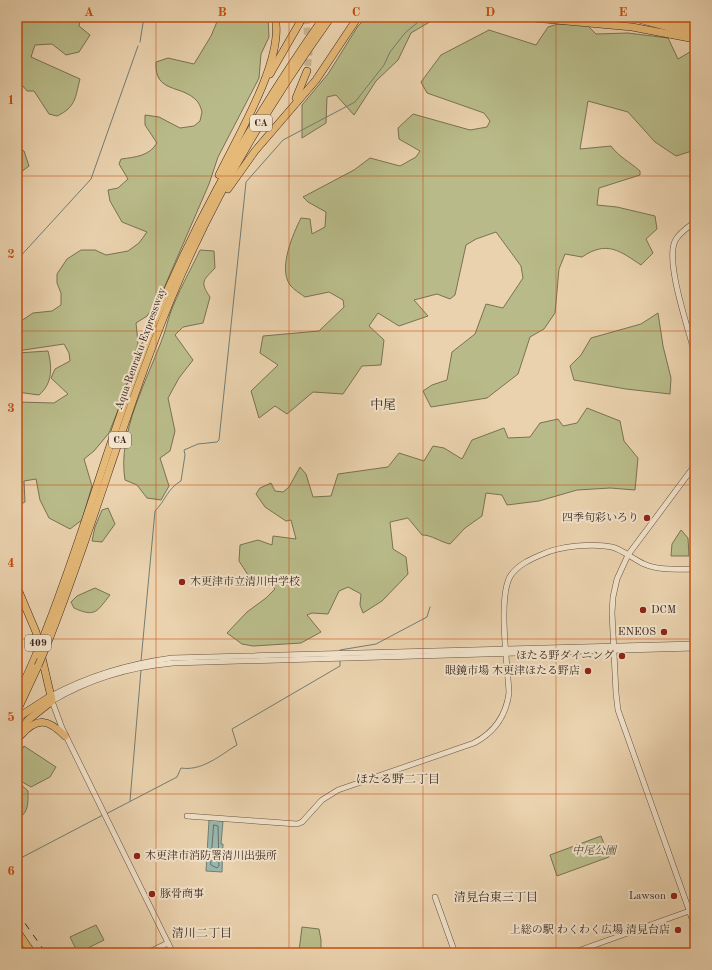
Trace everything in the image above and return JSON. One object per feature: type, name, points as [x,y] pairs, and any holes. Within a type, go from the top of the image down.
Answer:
[{"type":"highway","points":[[178,274],[192,228],[254,102],[270,65],[275,45],[275,17]]},
{"type":"highway","points":[[254,102],[303,17]]},
{"type":"highway","name":"Aqua Renraku Expressway","points":[[17,698],[43,638],[72,563],[155,320],[197,233],[249,132],[324,17]]},
{"type":"highway","name":"Aqua Renraku Expressway","points":[[197,233],[250,140],[331,17]]},
{"type":"highway","points":[[178,274],[232,182],[254,151],[316,80],[358,17]]},
{"type":"highway","points":[[523,17],[632,27]]},
{"type":"highway","points":[[575,17],[695,39]]},
{"type":"highway","points":[[631,17],[695,34]]},
{"type":"highway","points":[[655,17],[695,28]]},
{"type":"highway","points":[[674,17],[695,24]]},
{"type":"highway","points":[[280,122],[299,92],[307,71]]},
{"type":"highway","name":"Aqua Renraku Expressway","points":[[18,708],[46,647],[75,572],[147,360],[178,274]]},
{"type":"highway","name":"409","points":[[17,588],[36,632],[52,699]]},
{"type":"highway","points":[[17,718],[52,699]]},
{"type":"highway","points":[[17,735],[28,720],[52,699]]},
{"type":"highway","points":[[17,740],[26,729],[42,721],[50,723],[65,736]]},
{"type":"highway","points":[[17,931],[32,953]]},
{"type":"street","points":[[695,222],[683,231],[676,240],[672,263],[695,355]]},
{"type":"street","points":[[695,465],[628,555],[619,572],[613,598],[614,648],[618,710],[692,910],[695,927]]},
{"type":"street","points":[[187,816],[297,824],[302,822],[322,800],[338,790],[478,741],[495,728],[508,704],[506,590],[511,575],[520,565],[558,549],[603,546],[616,548],[655,568],[695,569]]},
{"type":"street","points":[[174,953],[65,736],[52,699],[116,673],[150,665],[173,663],[695,644]]},
{"type":"street","points":[[614,648],[695,648]]},
{"type":"street","points":[[435,897],[455,953]]},
{"type":"street","points":[[572,953],[692,910]]},
{"type":"street","points":[[147,953],[168,943]]},
{"type":"green space","points":[[17,17],[81,17],[79,26],[90,35],[79,52],[66,55],[52,44],[35,45],[31,57],[80,79],[74,101],[68,109],[57,116],[49,114],[34,91],[27,91],[17,79]]},
{"type":"green space","points":[[219,17],[234,17],[237,20],[244,17],[268,17],[269,37],[261,54],[259,78],[218,157],[209,184],[161,295],[147,316],[136,323],[138,343],[124,395],[109,433],[94,451],[84,459],[92,486],[82,520],[70,529],[49,518],[40,500],[36,479],[24,481],[25,502],[19,505],[17,503],[17,402],[54,403],[68,394],[51,378],[55,369],[70,361],[69,353],[64,344],[17,351],[17,327],[21,321],[33,313],[52,311],[61,305],[61,293],[57,283],[57,274],[67,259],[81,250],[95,250],[106,255],[128,251],[139,243],[147,232],[122,222],[110,201],[108,190],[118,188],[128,179],[119,164],[121,159],[146,153],[150,151],[157,143],[145,125],[145,115],[159,117],[180,128],[194,126],[200,121],[202,112],[198,102],[184,92],[164,84],[159,79],[156,62],[168,58],[194,64],[211,36]]},
{"type":"green space","points":[[367,17],[438,17],[411,33],[398,60],[376,81],[354,115],[336,95],[327,97],[326,123],[302,138],[302,105],[328,74],[358,26]]},
{"type":"green space","points":[[558,24],[587,25],[596,34],[628,33],[668,38],[678,59],[695,49],[695,150],[676,156],[655,142],[628,112],[588,101],[580,149],[611,146],[640,171],[640,175],[599,188],[597,205],[617,207],[655,216],[657,229],[646,239],[653,253],[641,265],[626,255],[613,249],[599,249],[582,257],[565,254],[559,269],[555,313],[544,329],[530,337],[518,374],[487,398],[431,407],[423,391],[432,385],[447,380],[452,352],[475,334],[486,304],[503,308],[523,278],[521,266],[496,232],[476,239],[466,245],[455,295],[450,299],[437,294],[414,300],[428,316],[399,326],[378,313],[369,326],[384,340],[381,365],[362,366],[343,394],[313,392],[287,414],[275,406],[259,418],[251,391],[278,365],[260,353],[263,336],[319,331],[344,307],[343,300],[329,292],[305,297],[290,285],[287,278],[286,261],[288,251],[301,218],[310,219],[312,234],[325,227],[326,212],[308,202],[303,197],[354,170],[370,158],[400,166],[416,157],[420,151],[399,139],[398,128],[413,114],[470,130],[487,127],[490,121],[484,113],[427,93],[421,82],[441,55],[489,30],[536,45],[548,27]]},
{"type":"green space","points":[[17,147],[24,151],[29,166],[17,175]]},
{"type":"green space","points":[[200,250],[214,251],[215,268],[204,281],[210,297],[203,323],[183,327],[175,335],[193,360],[179,378],[168,398],[175,431],[170,451],[160,458],[169,486],[161,500],[147,498],[137,485],[125,480],[125,443],[136,406],[164,334],[170,314]]},
{"type":"green space","points":[[658,313],[663,346],[671,378],[670,394],[626,389],[574,380],[570,366],[581,355],[591,338],[641,324]]},
{"type":"green space","points":[[48,351],[51,369],[49,380],[44,390],[39,395],[17,392],[17,353]]},
{"type":"green space","points":[[587,408],[620,421],[624,441],[638,458],[635,490],[610,488],[577,490],[539,501],[507,505],[502,495],[486,493],[482,516],[465,528],[450,544],[422,535],[408,518],[390,522],[393,549],[406,557],[408,574],[382,601],[363,613],[360,605],[361,594],[348,587],[339,591],[328,614],[312,613],[307,615],[321,632],[301,643],[253,646],[242,644],[227,633],[247,612],[266,598],[275,589],[265,580],[250,578],[239,561],[240,545],[258,540],[272,545],[273,536],[296,539],[291,520],[286,521],[265,507],[256,494],[260,488],[271,483],[275,491],[283,492],[289,487],[300,467],[306,474],[313,497],[331,496],[338,474],[388,467],[399,453],[424,461],[433,446],[444,448],[462,459],[472,440],[504,428],[508,438],[530,437],[540,423],[558,419],[563,426],[577,423]]},
{"type":"green space","points":[[108,508],[115,524],[102,542],[92,541],[95,527],[102,510]]},
{"type":"green space","points":[[681,530],[688,538],[689,556],[671,556],[672,544]]},
{"type":"green space","points":[[95,588],[110,595],[99,609],[92,612],[87,612],[74,608],[71,602],[77,596]]},
{"type":"green space","points":[[24,746],[56,767],[50,777],[31,787],[17,779],[17,758]]},
{"type":"green space","points":[[17,781],[28,791],[28,804],[24,814],[17,819]]},
{"type":"green space","name":"中尾公園","points":[[601,836],[609,857],[557,876],[550,855]]},
{"type":"green space","points":[[96,925],[104,940],[78,953],[70,937]]},
{"type":"green space","points":[[302,927],[319,929],[321,953],[299,951]]},
{"type":"water","points":[[209,820],[223,821],[221,844],[223,844],[222,872],[206,871]]},
{"type":"waterway","points":[[140,42],[144,17]]},
{"type":"waterway","points":[[141,661],[155,511],[173,487],[181,481],[185,455],[184,450],[198,444],[217,442],[219,440],[246,182],[283,140],[355,102],[384,65],[390,52],[405,33],[424,17]]},
{"type":"waterway","points":[[17,260],[91,179],[138,46]]},
{"type":"waterway","points":[[340,652],[340,650],[376,644],[427,617],[430,607]]},
{"type":"waterway","points":[[106,814],[177,777],[181,768],[195,768],[202,766],[237,745],[232,729],[340,666],[340,661]]},
{"type":"waterway","points":[[130,801],[141,670]]},
{"type":"waterway","points":[[17,860],[103,815]]},
{"type":"tunnel","points":[[306,17],[309,53],[307,71]]},
{"type":"railway","points":[[17,912],[46,953]]},
{"type":"place","name":"四季旬彩いろり","points":[[647,518]]},
{"type":"place","name":"木更津市立清川中学校","points":[[182,582]]},
{"type":"place","name":"DCM","points":[[643,610]]},
{"type":"place","name":"ENEOS","points":[[664,632]]},
{"type":"place","name":"ほたる野ダイニング","points":[[622,656]]},
{"type":"place","name":"眼鏡市場 木更津ほたる野店","points":[[588,671]]},
{"type":"place","name":"木更津市消防署清川出張所","points":[[137,856]]},
{"type":"place","name":"豚骨商事","points":[[152,894]]},
{"type":"place","name":"Lawson","points":[[674,896]]},
{"type":"place","name":"上総の駅 わくわく広場 清見台店","points":[[678,930]]},
{"type":"district","name":"中尾","points":[[383,405]]},
{"type":"district","name":"ほたる野二丁目","points":[[398,780]]},
{"type":"district","name":"清見台東三丁目","points":[[496,898]]},
{"type":"district","name":"清川二丁目","points":[[202,934]]}]
